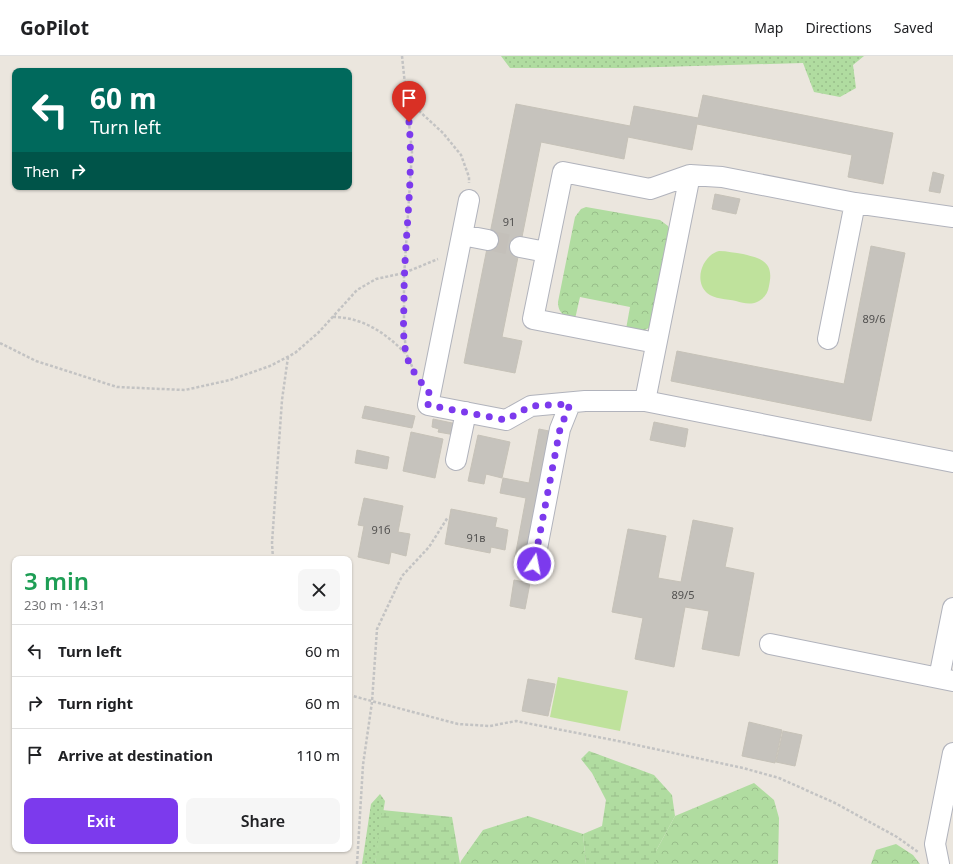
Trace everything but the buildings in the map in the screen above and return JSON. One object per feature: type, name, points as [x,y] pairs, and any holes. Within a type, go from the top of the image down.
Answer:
[{"type":"street","points":[[656,343],[533,319],[563,172],[650,189],[690,175],[722,177],[855,203],[953,217]]},
{"type":"street","points":[[645,401],[690,175]]},
{"type":"street","points":[[469,200],[428,405],[506,420],[531,406],[570,404],[585,401],[645,401],[953,462]]},
{"type":"street","points":[[828,339],[855,203]]},
{"type":"street","points":[[460,243],[488,240]]},
{"type":"street","points":[[520,247],[546,252]]},
{"type":"street","points":[[534,564],[560,429],[570,404]]},
{"type":"street","points":[[456,460],[466,412]]},
{"type":"street","points":[[770,644],[946,680],[953,608]]},
{"type":"street","points":[[939,864],[935,844],[953,753]]},
{"type":"path","points":[[402,56],[412,152],[404,273],[404,328],[406,353],[416,376],[430,394]]},
{"type":"path","points":[[404,82],[418,110],[444,133],[461,155],[469,178],[469,200]]},
{"type":"path","points":[[0,343],[36,361],[117,387],[185,390],[230,380],[270,366],[288,356],[319,332],[357,290],[376,279],[404,273],[460,243]]},
{"type":"path","points":[[333,317],[344,317],[360,320],[392,340],[406,353]]},
{"type":"path","points":[[273,556],[272,543],[282,400],[288,356]]},
{"type":"path","points":[[357,864],[363,765],[372,702],[377,630],[402,576],[429,547],[448,517]]},
{"type":"path","points":[[352,697],[458,724],[490,726],[516,721],[743,768],[779,778],[835,803],[897,837],[922,855]]},
{"type":"green space","points":[[501,56],[864,56],[853,65],[856,88],[840,97],[814,92],[803,63],[625,68],[510,68]]},
{"type":"green space","points":[[586,207],[660,220],[668,226],[670,231],[651,326],[646,330],[636,331],[626,329],[630,307],[580,297],[575,319],[563,314],[559,309],[558,302],[575,217],[581,209]]},
{"type":"green space","points":[[719,251],[743,254],[757,258],[766,263],[769,267],[770,278],[768,291],[764,297],[757,302],[746,303],[717,298],[707,293],[703,288],[700,275],[704,263],[708,257]]},
{"type":"green space","points":[[558,677],[628,691],[620,731],[550,717]]},
{"type":"green space","points":[[589,751],[654,775],[672,795],[675,816],[656,851],[656,864],[586,864],[583,834],[602,826],[606,800],[592,773],[581,759]]},
{"type":"green space","points":[[754,783],[774,800],[779,818],[778,864],[656,864],[656,851],[675,816]]},
{"type":"green space","points":[[380,794],[385,801],[375,864],[362,864],[371,804]]},
{"type":"green space","points":[[382,810],[452,817],[460,864],[375,864]]},
{"type":"green space","points":[[528,816],[583,834],[586,864],[460,864],[483,830]]},
{"type":"green space","points":[[896,844],[913,855],[920,864],[871,864],[876,850]]},
{"type":"tunnel","points":[[488,240],[520,247]]},
{"type":"route","points":[[409,122],[412,152],[404,276],[404,328],[406,353],[416,376],[430,394],[428,405],[506,420],[531,406],[570,404],[560,429],[534,564]]}]
